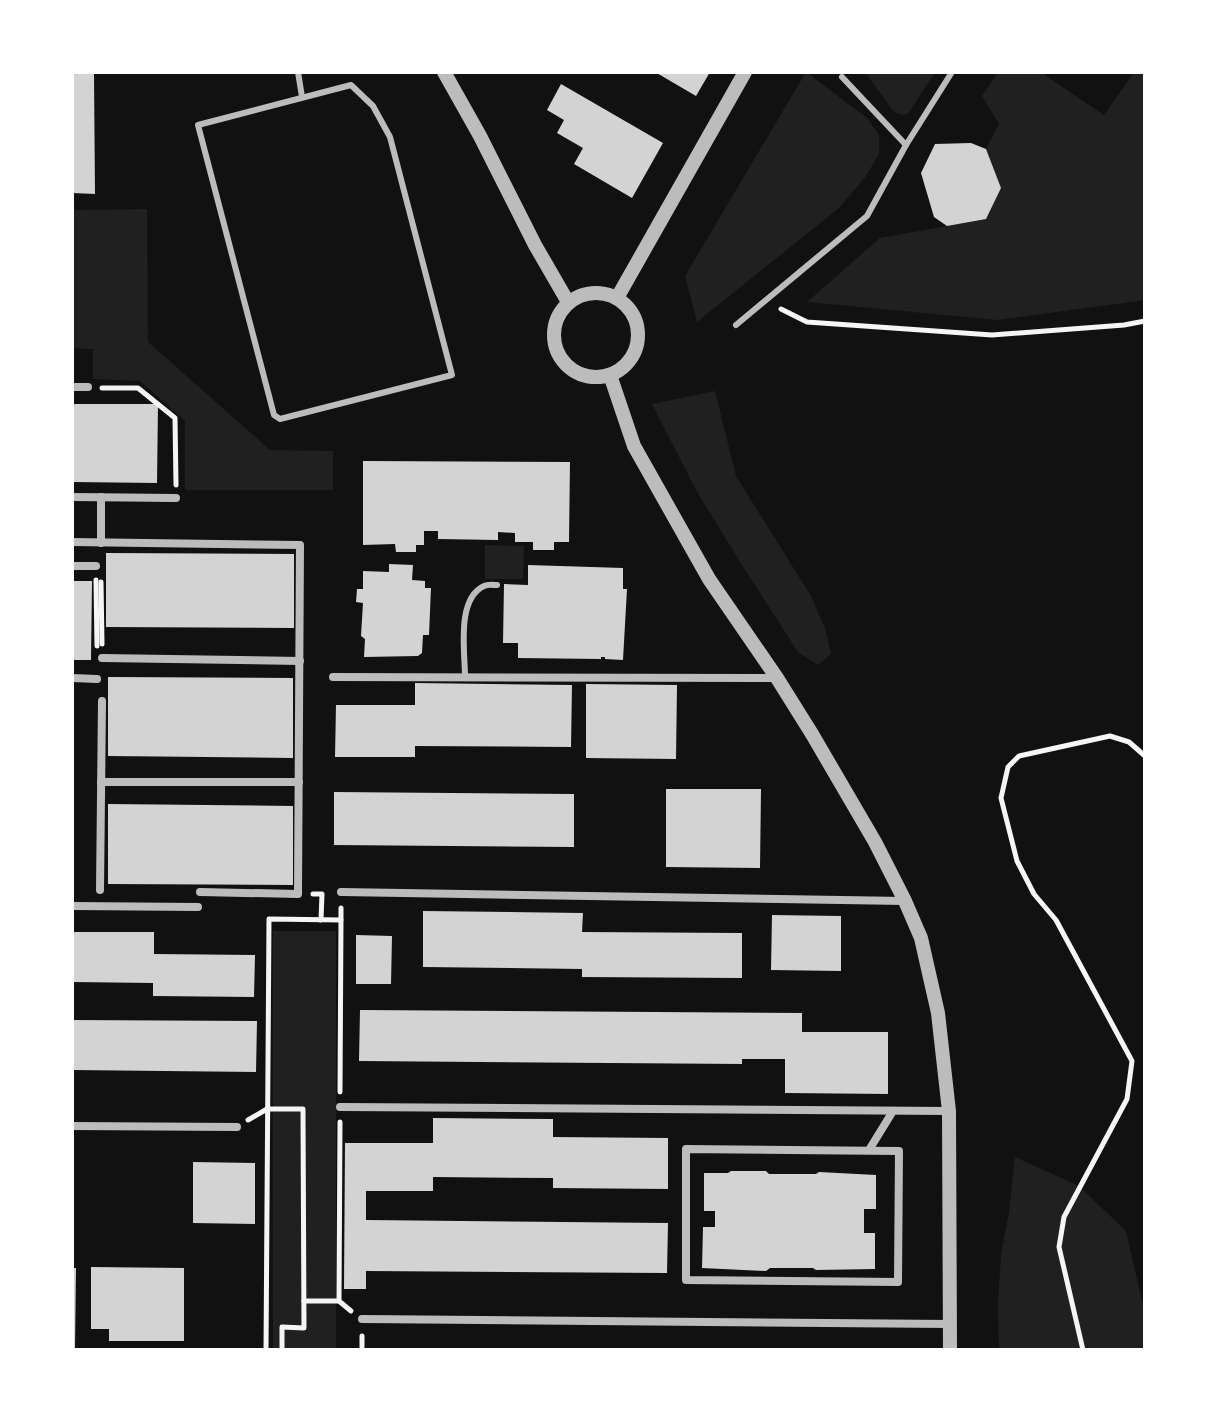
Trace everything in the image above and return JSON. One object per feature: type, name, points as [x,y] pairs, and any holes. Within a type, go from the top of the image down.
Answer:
[{"type":"street","points":[[444,72],[568,302]]},
{"type":"street","points":[[617,298],[745,72]]},
{"type":"street","points":[[592,292],[617,298],[628,307],[635,319],[639,338],[631,358],[610,375],[584,376],[572,370],[556,350],[553,337],[559,312],[568,302],[592,292]]},
{"type":"street","points":[[610,375],[634,446],[709,579],[812,734],[905,901],[921,938],[938,1013],[949,1111],[950,1350]]},
{"type":"street","points":[[72,387],[88,387]]},
{"type":"street","points":[[72,497],[176,498]]},
{"type":"street","points":[[101,497],[101,543]]},
{"type":"street","points":[[72,542],[300,545],[298,894],[200,892]]},
{"type":"street","points":[[72,566],[96,566]]},
{"type":"street","points":[[102,658],[300,661]]},
{"type":"street","points":[[333,677],[777,678]]},
{"type":"street","points":[[72,678],[97,679]]},
{"type":"street","points":[[100,890],[102,701]]},
{"type":"street","points":[[101,782],[299,782]]},
{"type":"street","points":[[341,892],[905,901]]},
{"type":"street","points":[[72,906],[198,907]]},
{"type":"street","points":[[340,1107],[949,1111]]},
{"type":"street","points":[[869,1150],[893,1111]]},
{"type":"street","points":[[72,1126],[237,1127]]},
{"type":"street","points":[[686,1149],[869,1150],[899,1151],[898,1282],[686,1280],[686,1149]]},
{"type":"street","points":[[362,1319],[951,1324]]},
{"type":"lane","points":[[298,72],[302,97]]},
{"type":"lane","points":[[736,325],[867,216],[906,145],[952,72]]},
{"type":"lane","points":[[842,77],[906,145]]},
{"type":"lane","points":[[351,85],[373,106],[390,137],[452,375],[280,419],[274,415],[198,125],[302,97],[351,85]]},
{"type":"lane","points":[[465,677],[464,618],[469,600],[484,586],[497,585]]},
{"type":"path","points":[[765,301],[807,322],[992,335],[1145,321]]},
{"type":"path","points":[[88,387],[138,388],[175,418],[176,498]]},
{"type":"path","points":[[96,566],[97,679]]},
{"type":"path","points":[[101,581],[102,658]]},
{"type":"path","points":[[1083,1350],[1059,1247],[1064,1217],[1127,1099],[1132,1061],[1056,920],[1034,894],[1017,861],[1001,798],[1008,767],[1019,756],[1110,736],[1129,742],[1145,756]]},
{"type":"path","points":[[266,1350],[269,919],[341,920],[341,892]]},
{"type":"path","points":[[267,1109],[303,1109],[304,1328],[282,1327],[282,1350]]},
{"type":"path","points":[[304,1301],[339,1301]]},
{"type":"shaded area","points":[[806,72],[867,118],[879,135],[879,154],[866,176],[839,208],[697,322],[685,276]]},
{"type":"shaded area","points":[[865,72],[935,72],[908,114],[901,115],[894,112]]},
{"type":"shaded area","points":[[998,72],[1040,72],[1104,115],[1134,72],[1145,72],[1145,300],[997,320],[807,302],[880,238],[986,219],[1001,188],[986,149],[999,124],[982,96]]},
{"type":"shaded area","points":[[147,209],[148,342],[270,450],[333,451],[333,490],[185,490],[185,421],[140,381],[93,379],[93,349],[72,348],[72,210]]},
{"type":"shaded area","points":[[715,391],[736,476],[811,596],[826,631],[831,654],[818,665],[798,652],[742,565],[697,492],[652,404]]},
{"type":"shaded area","points":[[485,545],[524,546],[523,579],[485,579]]},
{"type":"shaded area","points":[[273,931],[336,931],[336,1350],[273,1350]]},
{"type":"shaded area","points":[[1015,1157],[1079,1186],[1126,1231],[1145,1314],[1145,1350],[999,1350],[1001,1254]]},
{"type":"building","points":[[655,72],[710,72],[696,96]]},
{"type":"building","points":[[72,74],[94,74],[95,194],[72,193]]},
{"type":"building","points":[[561,84],[663,143],[632,198],[574,164],[583,148],[557,133],[564,120],[547,110]]},
{"type":"building","points":[[971,143],[986,149],[1001,188],[986,219],[947,226],[934,217],[921,173],[935,144]]},
{"type":"building","points":[[72,404],[158,404],[157,483],[72,482]]},
{"type":"building","points":[[363,461],[570,462],[569,542],[554,542],[554,550],[533,550],[533,542],[515,542],[515,533],[498,532],[498,540],[438,539],[438,531],[424,531],[424,545],[416,545],[416,552],[396,552],[395,544],[363,545]]},
{"type":"building","points":[[106,553],[294,554],[294,628],[106,627]]},
{"type":"building","points":[[389,564],[413,565],[412,580],[425,581],[425,588],[431,588],[429,635],[423,635],[422,653],[418,656],[364,657],[365,639],[361,636],[363,603],[356,602],[357,589],[363,589],[363,571],[389,572]]},
{"type":"building","points":[[528,565],[623,568],[623,589],[627,589],[623,660],[605,657],[518,658],[518,643],[503,643],[504,584],[528,585]]},
{"type":"building","points":[[72,581],[92,581],[91,660],[72,660]]},
{"type":"building","points":[[108,677],[293,678],[293,758],[108,756]]},
{"type":"building","points":[[415,683],[572,685],[571,747],[415,746],[415,757],[335,757],[336,705],[415,705]]},
{"type":"building","points":[[586,684],[677,685],[676,759],[586,758]]},
{"type":"building","points":[[666,789],[761,789],[760,868],[666,867]]},
{"type":"building","points":[[334,792],[574,794],[574,847],[334,845]]},
{"type":"building","points":[[108,804],[293,806],[293,885],[108,884]]},
{"type":"building","points":[[423,911],[583,913],[582,932],[742,933],[742,978],[582,977],[582,969],[423,967]]},
{"type":"building","points":[[772,915],[841,916],[841,971],[771,970]]},
{"type":"building","points":[[72,932],[154,932],[154,954],[255,955],[254,997],[153,996],[153,983],[72,982]]},
{"type":"building","points":[[356,935],[392,936],[391,984],[356,984]]},
{"type":"building","points":[[360,1010],[802,1013],[802,1032],[888,1032],[888,1094],[785,1093],[785,1059],[742,1059],[742,1064],[359,1061]]},
{"type":"building","points":[[72,1020],[257,1021],[256,1072],[72,1070]]},
{"type":"building","points":[[433,1118],[553,1119],[553,1137],[668,1138],[668,1189],[553,1188],[553,1178],[433,1177],[433,1191],[366,1191],[366,1220],[668,1223],[667,1273],[366,1271],[366,1289],[344,1289],[345,1143],[433,1143]]},
{"type":"building","points":[[193,1162],[255,1163],[255,1224],[193,1223]]},
{"type":"building","points":[[704,1173],[876,1175],[876,1209],[864,1209],[864,1233],[875,1233],[875,1269],[770,1268],[766,1271],[702,1268],[703,1227],[715,1227],[715,1211],[704,1211]]},
{"type":"building","points":[[91,1267],[184,1268],[184,1341],[109,1341],[109,1329],[91,1329]]},
{"type":"building","points":[[72,1268],[76,1268],[75,1350],[72,1350]]}]
